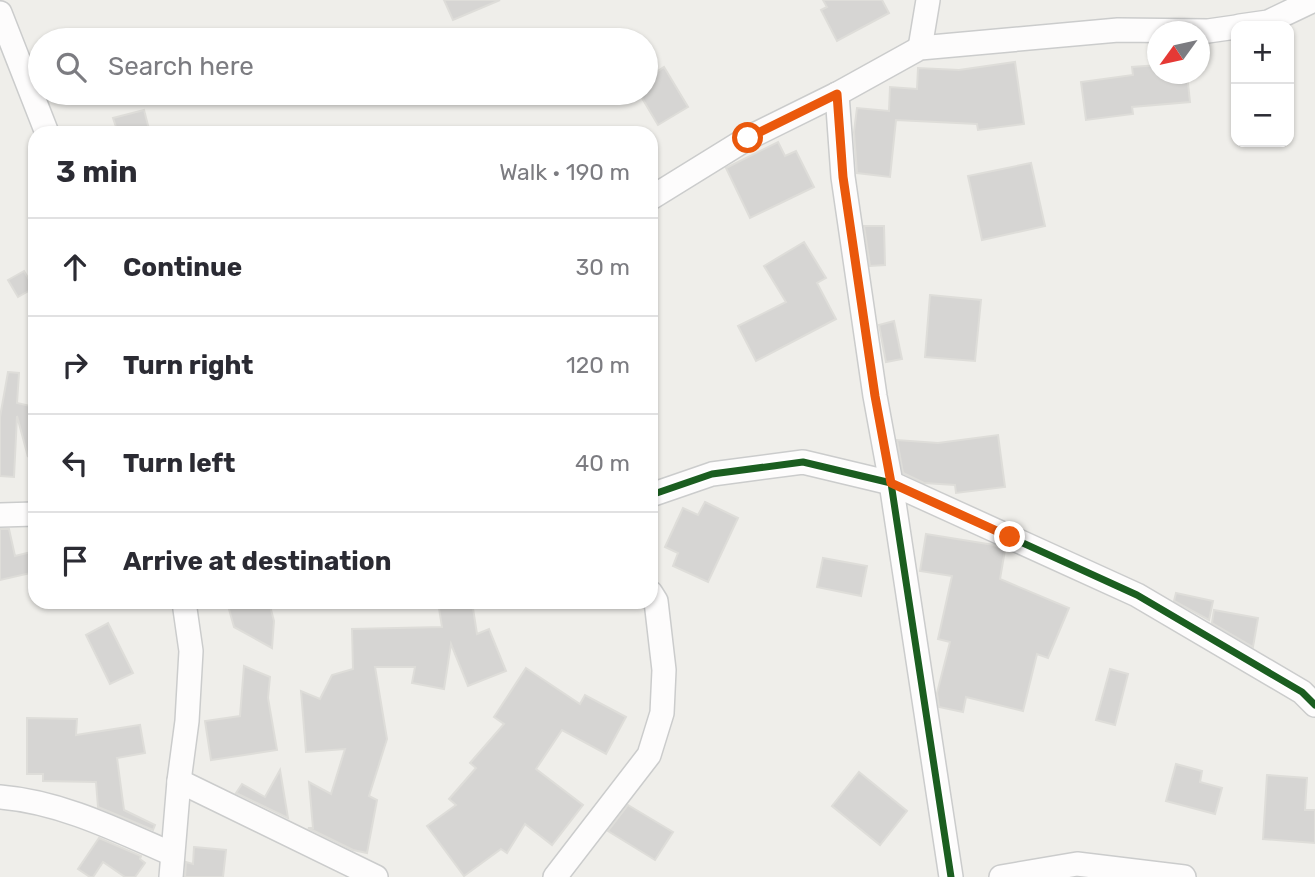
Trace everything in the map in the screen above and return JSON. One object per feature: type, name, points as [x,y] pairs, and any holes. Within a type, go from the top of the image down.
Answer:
[{"type":"street","points":[[920,48],[928,0]]},
{"type":"street","points":[[1270,21],[1314,0]]},
{"type":"street","points":[[0,13],[28,84]]},
{"type":"street","points":[[658,194],[748,138],[837,94],[920,48],[1118,30],[1208,31],[1231,28]]},
{"type":"street","points":[[837,94],[843,177],[951,877]]},
{"type":"street","points":[[36,105],[44,126]]},
{"type":"street","points":[[658,493],[712,474],[803,462],[891,483],[1137,595],[1302,691],[1315,705]]},
{"type":"street","points":[[0,515],[28,513]]},
{"type":"street","points":[[171,877],[178,781],[187,721],[191,651],[185,609]]},
{"type":"street","points":[[555,877],[649,755],[662,713],[664,670],[657,609]]},
{"type":"street","points":[[178,781],[376,877]]},
{"type":"street","points":[[0,797],[62,808],[172,854]]},
{"type":"street","points":[[1001,877],[1077,864],[1184,877]]},
{"type":"building","points":[[444,0],[500,0],[453,20]]},
{"type":"building","points":[[823,0],[882,0],[889,13],[837,41],[821,10],[827,7]]},
{"type":"building","points":[[1015,62],[1024,124],[978,130],[977,124],[896,120],[890,177],[857,173],[854,132],[857,108],[889,111],[890,87],[917,89],[918,68],[959,70]]},
{"type":"building","points":[[1147,66],[1147,84],[1188,84],[1190,102],[1132,107],[1133,114],[1086,120],[1081,82],[1133,75],[1132,67]]},
{"type":"building","points":[[664,67],[688,107],[658,125],[646,105],[658,105],[658,71]]},
{"type":"building","points":[[144,110],[148,126],[116,126],[113,118]]},
{"type":"building","points":[[778,142],[785,156],[796,151],[814,187],[750,218],[726,168]]},
{"type":"building","points":[[1031,163],[1045,226],[982,240],[968,176]]},
{"type":"building","points":[[864,226],[884,226],[885,265],[870,266]]},
{"type":"building","points":[[804,242],[826,278],[817,283],[836,319],[756,361],[738,326],[786,302],[764,266]]},
{"type":"building","points":[[24,271],[28,278],[28,291],[18,297],[8,280]]},
{"type":"building","points":[[930,295],[981,300],[975,361],[925,357]]},
{"type":"building","points":[[894,321],[902,359],[886,362],[879,325]]},
{"type":"building","points":[[8,372],[19,373],[17,403],[28,405],[28,457],[17,416],[14,477],[0,476],[0,417]]},
{"type":"building","points":[[998,435],[1005,487],[956,493],[955,485],[924,483],[903,473],[897,440],[938,443]]},
{"type":"building","points":[[705,502],[738,518],[708,582],[673,566],[678,553],[665,547],[683,508],[698,515]]},
{"type":"building","points":[[0,529],[9,529],[15,556],[28,553],[28,574],[0,580]]},
{"type":"building","points":[[926,534],[994,545],[1005,550],[1000,579],[1069,608],[1048,658],[1037,654],[1023,711],[966,697],[963,712],[939,707],[937,693],[950,642],[938,639],[952,576],[920,571]]},
{"type":"building","points":[[823,558],[867,566],[861,596],[817,587]]},
{"type":"building","points":[[1176,593],[1213,601],[1209,620],[1174,601]]},
{"type":"building","points":[[229,609],[271,609],[274,621],[272,648],[234,627]]},
{"type":"building","points":[[439,609],[473,609],[477,634],[489,629],[506,671],[468,686],[451,644],[444,689],[412,683],[415,667],[375,667],[387,739],[369,796],[377,800],[367,853],[353,850],[308,828],[313,828],[309,782],[331,794],[345,749],[306,752],[301,691],[320,699],[332,675],[353,669],[352,629],[442,627]]},
{"type":"building","points":[[1214,610],[1258,618],[1253,647],[1212,623]]},
{"type":"building","points":[[108,623],[133,673],[110,684],[86,635]]},
{"type":"building","points":[[244,666],[270,677],[268,698],[277,750],[211,760],[205,721],[240,716]]},
{"type":"building","points":[[526,668],[580,704],[585,695],[626,717],[606,754],[562,730],[536,769],[583,805],[552,845],[525,824],[507,853],[501,849],[464,876],[427,826],[456,805],[449,799],[476,768],[470,763],[504,724],[494,717]]},
{"type":"building","points":[[1110,669],[1128,674],[1115,725],[1096,720]]},
{"type":"building","points":[[27,718],[77,719],[76,735],[140,725],[145,753],[117,758],[124,810],[155,825],[153,830],[98,807],[96,782],[43,781],[43,774],[27,774]]},
{"type":"building","points":[[1176,764],[1202,771],[1200,782],[1222,788],[1215,814],[1166,801]]},
{"type":"building","points":[[280,770],[288,818],[236,793],[242,784],[265,797]]},
{"type":"building","points":[[859,772],[907,811],[880,845],[832,806]]},
{"type":"building","points":[[1267,775],[1307,778],[1305,810],[1315,810],[1315,843],[1263,839]]},
{"type":"building","points":[[628,805],[673,832],[655,860],[608,831]]},
{"type":"building","points":[[99,838],[141,856],[140,859],[145,863],[135,877],[125,877],[103,862],[93,877],[78,869]]},
{"type":"building","points":[[194,847],[226,850],[223,877],[185,877],[186,862],[193,864]]},
{"type":"cycle path","points":[[837,94],[843,177],[951,877]]},
{"type":"cycle path","points":[[658,493],[712,474],[803,462],[891,483],[1137,595],[1302,692],[1315,705]]},
{"type":"route","points":[[748,138],[837,94],[843,177],[875,396],[891,483],[1010,537]]}]
